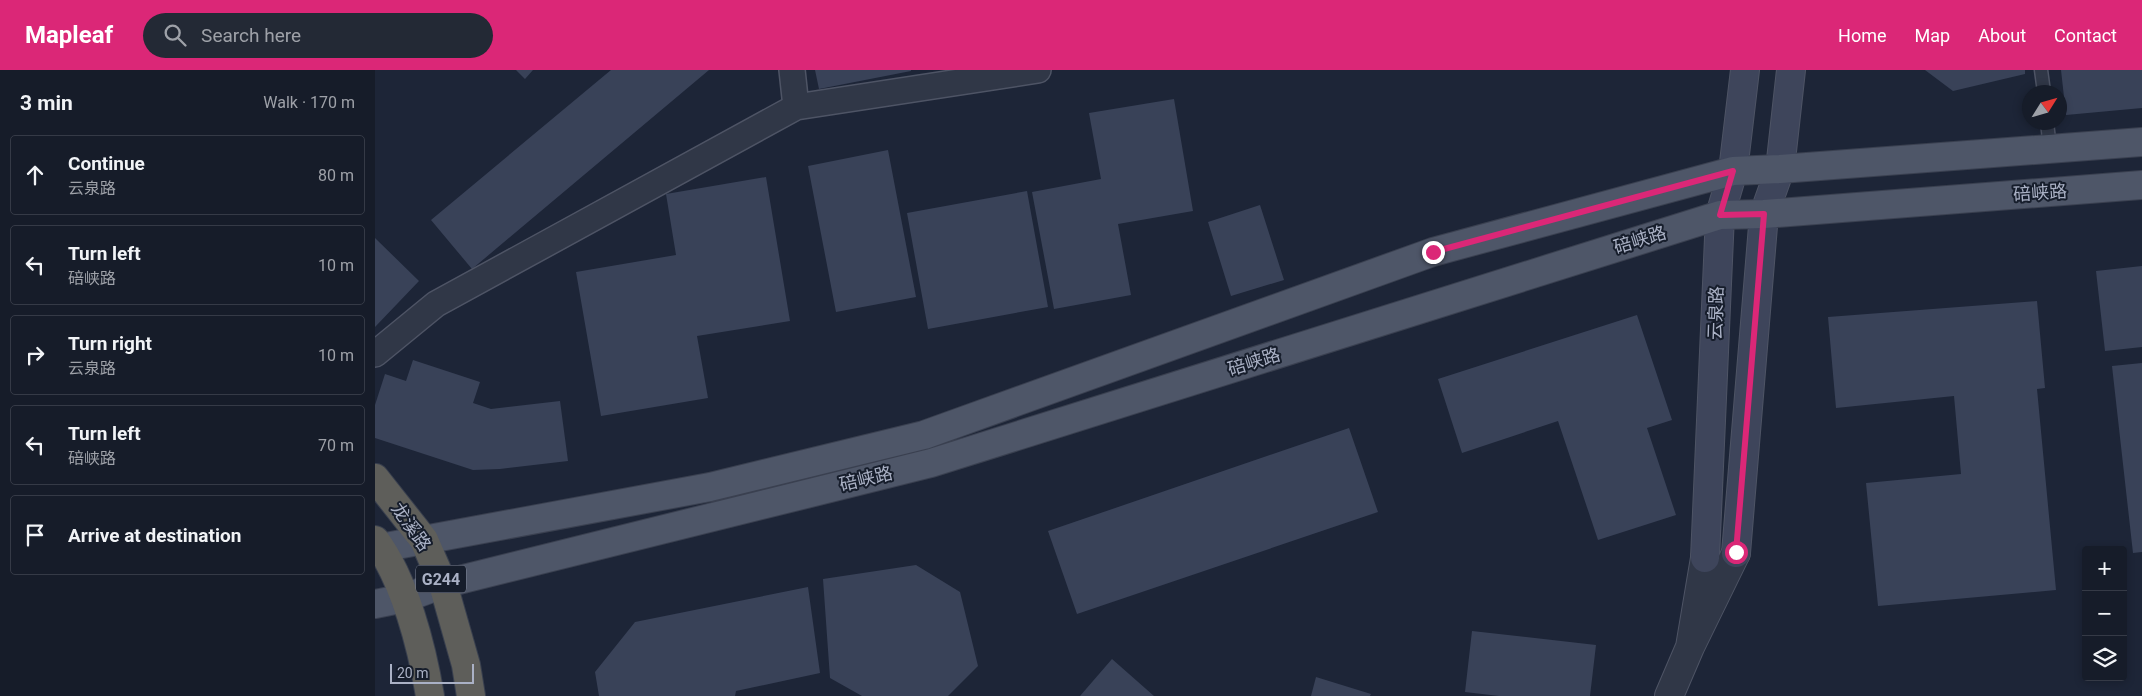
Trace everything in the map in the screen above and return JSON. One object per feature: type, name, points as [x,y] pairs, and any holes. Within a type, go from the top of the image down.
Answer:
[{"type":"highway","name":"龙溪路","points":[[375,478],[425,540],[443,584],[465,665],[471,696]]},
{"type":"highway","name":"龙溪路","points":[[377,546],[405,598],[425,668],[430,696]]},
{"type":"main road","name":"云泉路","points":[[1705,558],[1720,215],[1733,171],[1745,70]]},
{"type":"main road","points":[[1736,552],[1764,214],[1780,169],[1791,70]]},
{"type":"main road","name":"碚峡路","points":[[377,546],[425,540],[710,488],[924,434],[1433,252],[1733,171],[1780,169],[2048,136],[2142,142]]},
{"type":"main road","name":"碚峡路","points":[[375,604],[405,598],[443,584],[931,464],[1720,215],[1764,214],[2142,185]]},
{"type":"street","points":[[792,70],[796,107]]},
{"type":"street","points":[[375,354],[436,304],[796,107],[1038,70]]},
{"type":"street","points":[[1669,696],[1690,647],[1736,552]]},
{"type":"street","points":[[1690,647],[1705,558]]},
{"type":"lane","points":[[2041,70],[2042,85]]},
{"type":"building","points":[[516,70],[533,70],[525,79]]},
{"type":"building","points":[[611,70],[709,70],[472,269],[431,220]]},
{"type":"building","points":[[815,70],[911,70],[911,71],[819,89]]},
{"type":"building","points":[[1925,70],[2025,70],[2025,74],[1953,91]]},
{"type":"building","points":[[2061,70],[2142,70],[2142,108],[2067,115],[2067,85],[2063,85]]},
{"type":"building","points":[[1174,99],[1193,211],[1118,224],[1131,295],[1054,309],[1032,192],[1101,179],[1089,113]]},
{"type":"building","points":[[888,150],[916,297],[836,312],[808,166]]},
{"type":"building","points":[[766,177],[790,321],[697,336],[708,398],[601,416],[576,272],[676,255],[666,194]]},
{"type":"building","points":[[1027,191],[1048,307],[928,329],[907,213]]},
{"type":"building","points":[[1260,205],[1284,280],[1231,296],[1208,222]]},
{"type":"building","points":[[375,238],[419,281],[375,327]]},
{"type":"building","points":[[2142,266],[2142,347],[2105,351],[2096,271]]},
{"type":"building","points":[[2037,301],[2045,388],[2037,389],[2056,590],[1878,606],[1866,483],[1961,474],[1954,396],[1836,408],[1828,317]]},
{"type":"building","points":[[1637,315],[1672,420],[1647,428],[1676,515],[1598,540],[1558,421],[1462,453],[1438,379]]},
{"type":"building","points":[[413,360],[480,382],[473,403],[491,409],[560,401],[568,461],[500,469],[473,470],[375,438],[375,405],[385,374],[406,381]]},
{"type":"building","points":[[2142,363],[2142,552],[2133,553],[2112,366]]},
{"type":"building","points":[[1349,428],[1378,512],[1077,614],[1048,531]]},
{"type":"building","points":[[916,565],[960,592],[978,666],[948,696],[862,696],[830,678],[823,579]]},
{"type":"building","points":[[808,587],[820,673],[736,691],[735,696],[599,696],[595,672],[635,622]]},
{"type":"building","points":[[1472,631],[1596,645],[1590,696],[1499,696],[1465,692]]},
{"type":"building","points":[[1112,659],[1154,696],[1080,696]]},
{"type":"building","points":[[1316,677],[1371,694],[1370,696],[1311,696]]},
{"type":"route","points":[[1433,252],[1733,171],[1720,215],[1764,214],[1736,552]]}]
